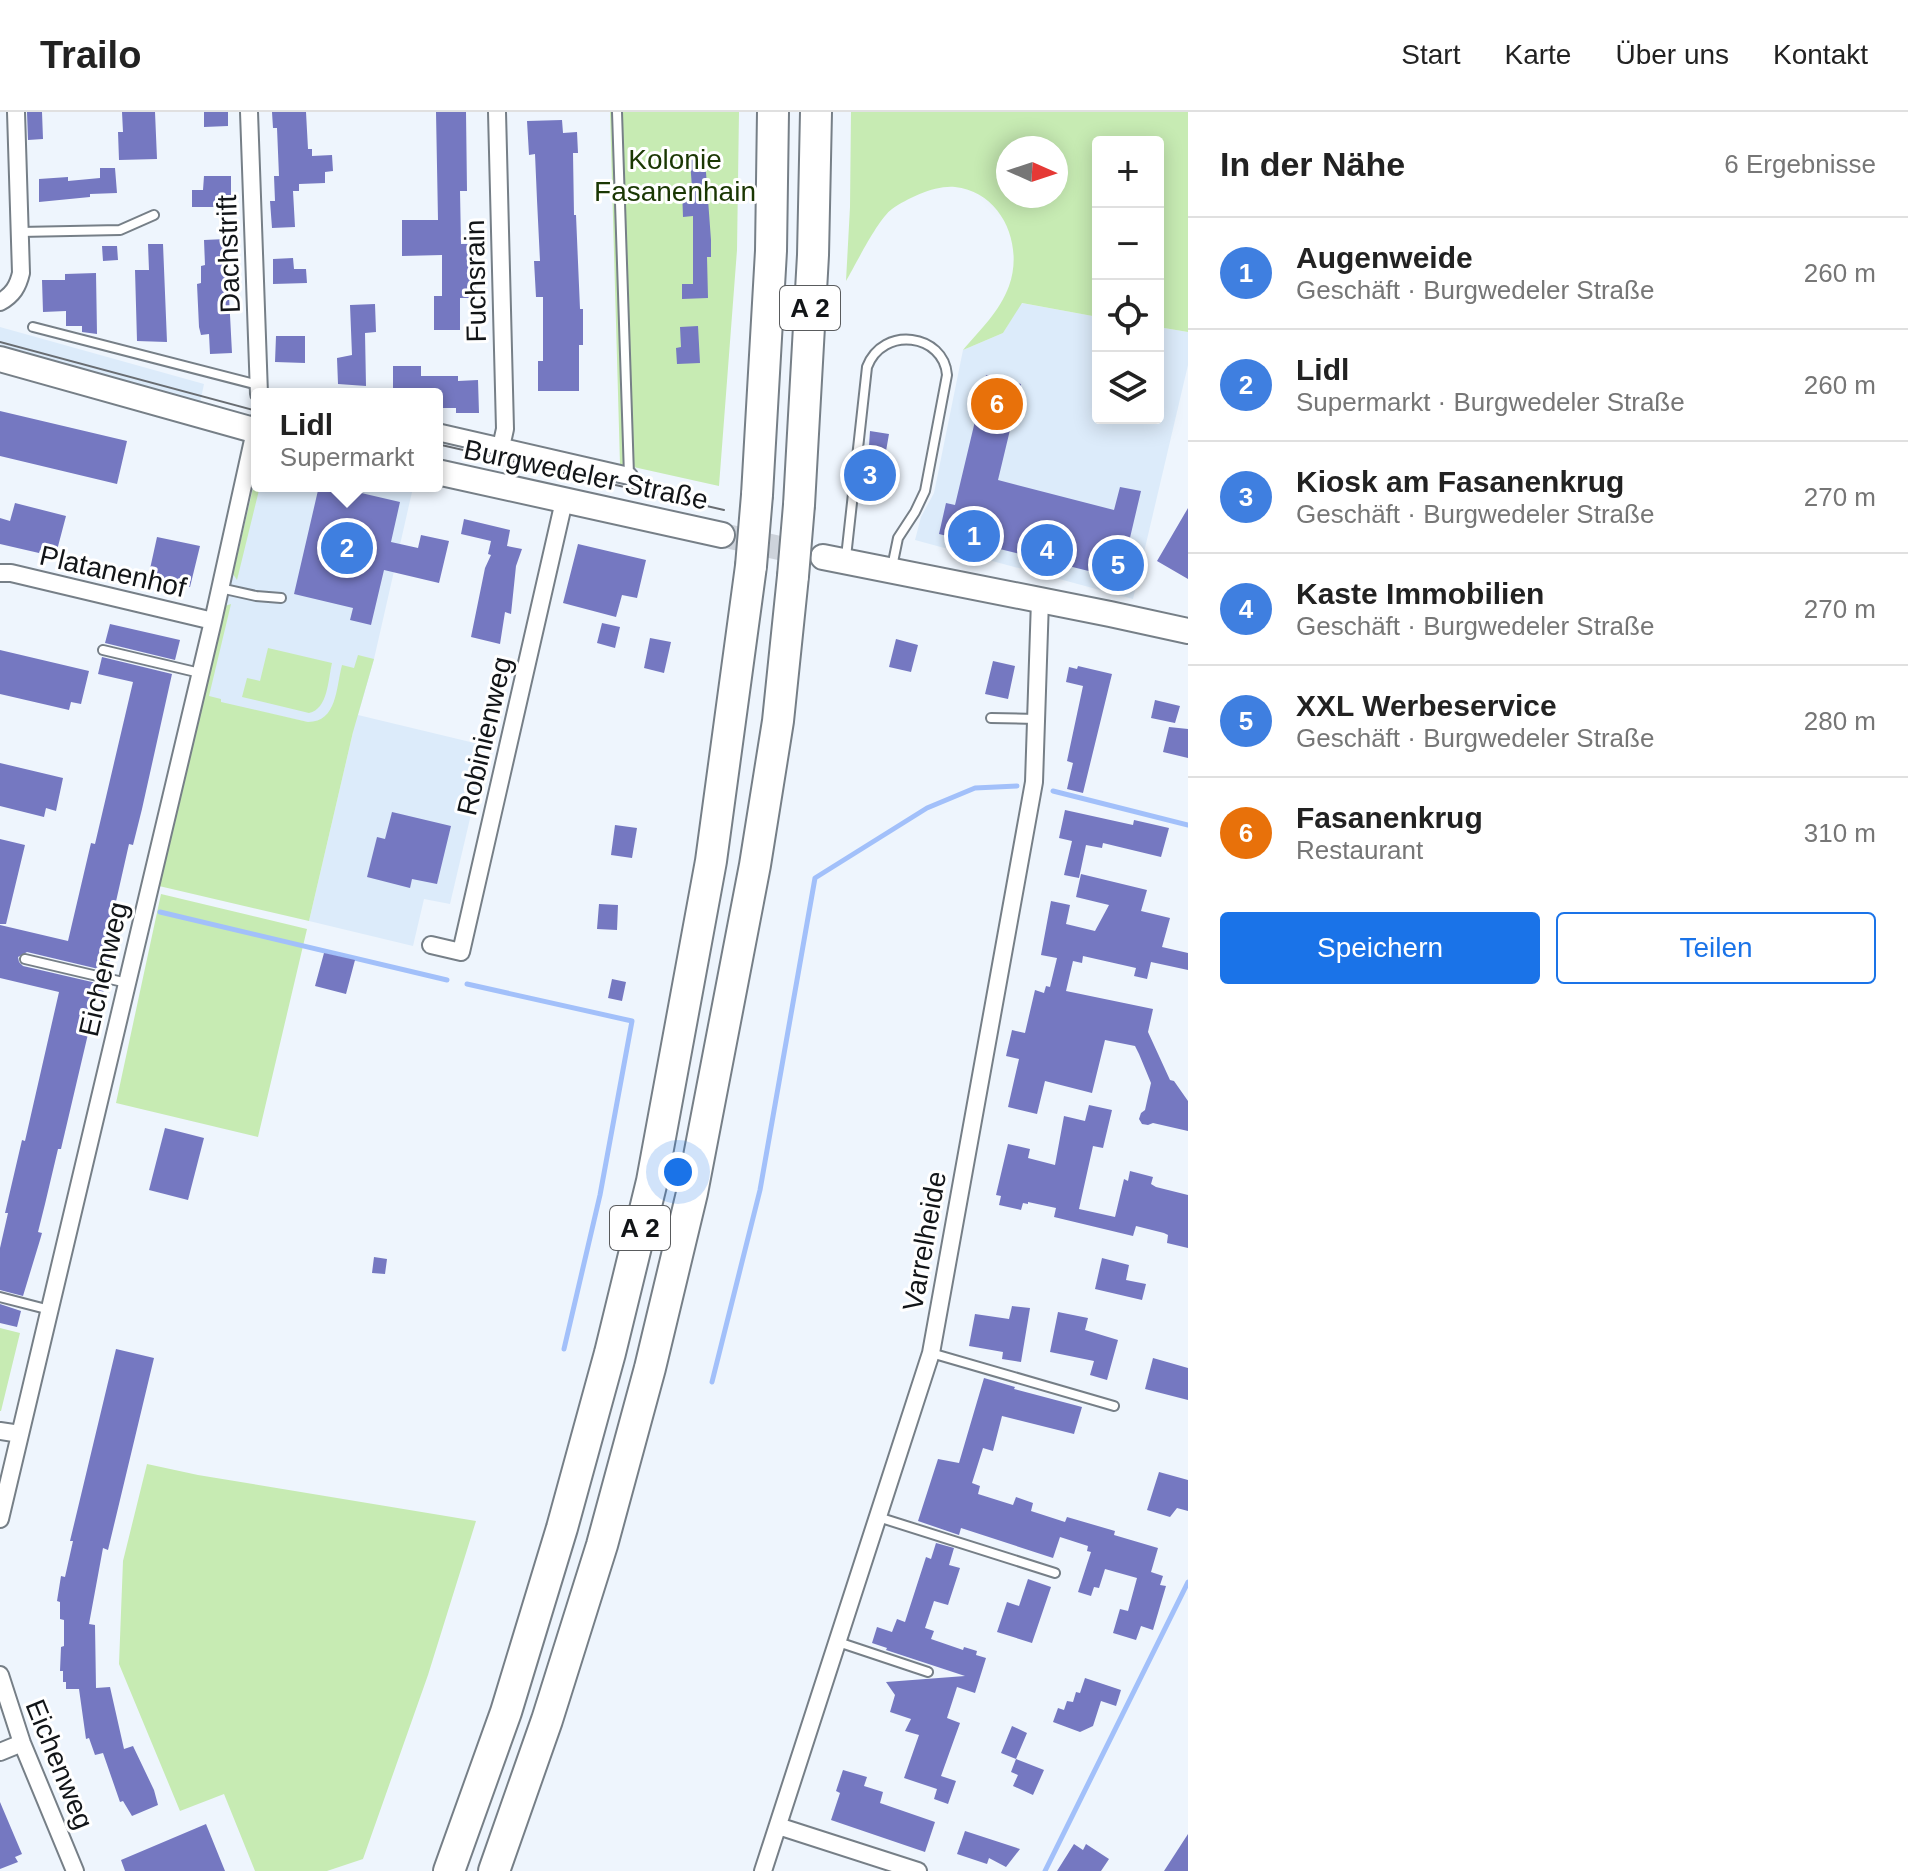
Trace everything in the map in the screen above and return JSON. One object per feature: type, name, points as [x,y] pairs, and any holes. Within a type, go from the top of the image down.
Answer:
[{"type":"highway","name":"A 2","points":[[449,1871],[506,1712],[562,1528],[610,1353],[652,1181],[711,861],[751,566],[757,495],[771,251],[773,112]]},
{"type":"highway","name":"A 2","points":[[494,1871],[547,1720],[602,1545],[650,1368],[692,1193],[755,865],[778,721],[799,505],[813,255],[816,112]]},
{"type":"main road","points":[[0,359],[251,426]]},
{"type":"main road","name":"Burgwedeler Straße","points":[[443,473],[722,535]]},
{"type":"main road","points":[[834,560],[1188,631]]},
{"type":"street","points":[[4,300],[18,286],[21,273],[16,112]]},
{"type":"street","name":"Dachstrift","points":[[249,112],[262,388]]},
{"type":"street","name":"Fuchsrain","points":[[497,112],[505,429],[501,447]]},
{"type":"street","name":"Burgwedeler Straße","points":[[443,433],[629,476]]},
{"type":"street","name":"Eichenweg","points":[[0,1519],[251,454]]},
{"type":"street","name":"Robinienweg","points":[[431,945],[461,952],[564,501]]},
{"type":"street","name":"Platanenhof","points":[[0,573],[11,573],[213,621]]},
{"type":"street","name":"Varrelheide","points":[[763,1871],[931,1353],[1034,782],[1040,600]]},
{"type":"street","points":[[0,1431],[20,1434]]},
{"type":"street","name":"Eichenweg","points":[[0,1675],[22,1743],[75,1871]]},
{"type":"street","points":[[0,1752],[22,1743]]},
{"type":"street","points":[[778,1826],[918,1871]]},
{"type":"lane","points":[[617,112],[629,476]]},
{"type":"lane","points":[[20,232],[120,230],[154,215]]},
{"type":"lane","points":[[33,327],[251,388]]},
{"type":"lane","points":[[834,560],[870,357],[889,341],[903,338],[936,352],[945,361],[947,375],[925,491],[898,538],[891,572]]},
{"type":"lane","points":[[220,588],[281,598]]},
{"type":"lane","points":[[103,650],[201,673]]},
{"type":"lane","points":[[991,718],[1036,719]]},
{"type":"lane","points":[[25,959],[127,983]]},
{"type":"lane","points":[[0,1297],[50,1310]]},
{"type":"lane","points":[[931,1353],[1114,1406]]},
{"type":"lane","points":[[877,1517],[1055,1573]]},
{"type":"lane","points":[[837,1642],[928,1672]]},
{"type":"shaded area","points":[[1021,303],[1092,316],[1092,424],[1164,424],[1164,328],[1188,332],[1188,365],[1133,599],[915,540],[921,517],[934,493],[963,350],[1003,333]]},
{"type":"shaded area","points":[[0,327],[204,384],[200,403],[0,348]]},
{"type":"shaded area","points":[[252,492],[412,492],[358,715],[487,746],[450,904],[424,899],[413,946],[309,921],[353,732],[203,699]]},
{"type":"green space","name":"Kolonie Fasanenhain","points":[[610,112],[739,112],[737,250],[719,486],[620,464]]},
{"type":"green space","points":[[851,112],[1188,112],[1188,332],[1164,328],[1164,136],[1092,136],[1092,316],[1022,303],[1003,333],[963,350],[1000,304],[1009,286],[1014,254],[1011,238],[997,210],[971,191],[955,187],[930,190],[886,214],[846,281]]},
{"type":"green space","points":[[252,492],[259,492],[237,580],[233,574]]},
{"type":"green space","points":[[231,604],[209,696],[221,699],[221,702],[308,722],[318,720],[325,716],[334,702],[342,665],[354,668],[358,655],[374,659],[353,732],[309,921],[159,886],[225,606]]},
{"type":"green space","points":[[268,648],[332,663],[320,706],[309,713],[242,697],[247,678],[260,681]]},
{"type":"green space","points":[[161,894],[307,929],[258,1137],[116,1103]]},
{"type":"green space","points":[[0,1328],[20,1333],[1,1411],[0,1411]]},
{"type":"green space","points":[[147,1464],[476,1521],[428,1675],[363,1859],[327,1871],[255,1871],[224,1794],[180,1811],[119,1664],[123,1561]]},
{"type":"building","points":[[27,112],[42,112],[43,139],[28,140]]},
{"type":"building","points":[[122,112],[155,112],[157,159],[119,160],[118,132],[123,132]]},
{"type":"building","points":[[204,112],[228,112],[228,126],[204,127]]},
{"type":"building","points":[[272,112],[306,112],[308,149],[312,149],[312,156],[332,155],[333,171],[325,172],[325,183],[299,184],[299,191],[293,191],[295,227],[272,228],[270,201],[275,201],[274,176],[279,176],[277,128],[273,128]]},
{"type":"building","points":[[436,112],[466,112],[467,191],[460,191],[461,244],[474,244],[476,298],[460,298],[460,330],[434,330],[434,296],[442,296],[442,255],[402,256],[402,220],[438,220]]},
{"type":"building","points":[[562,120],[563,133],[577,132],[578,153],[573,153],[574,215],[580,309],[583,309],[579,391],[538,391],[538,361],[543,361],[543,297],[536,297],[534,261],[540,261],[535,154],[529,155],[527,121]]},
{"type":"building","points":[[705,159],[711,240],[711,257],[707,257],[708,298],[682,299],[682,284],[693,284],[693,216],[683,217],[682,189],[692,188],[690,160]]},
{"type":"building","points":[[100,168],[115,168],[117,193],[39,202],[39,179],[68,177],[68,181],[100,178]]},
{"type":"building","points":[[204,176],[231,176],[231,207],[192,207],[192,190],[203,190]]},
{"type":"building","points":[[226,239],[232,353],[210,354],[209,334],[201,335],[199,327],[197,284],[201,283],[201,266],[205,265],[204,240]]},
{"type":"building","points":[[148,244],[163,244],[167,342],[137,341],[135,270],[149,270]]},
{"type":"building","points":[[102,246],[117,246],[118,260],[103,261]]},
{"type":"building","points":[[293,258],[294,269],[306,269],[307,283],[273,284],[273,259]]},
{"type":"building","points":[[96,273],[97,334],[82,332],[82,326],[66,326],[66,311],[43,312],[42,280],[65,280],[65,274]]},
{"type":"building","points":[[375,304],[376,332],[365,333],[366,386],[338,384],[337,358],[352,355],[350,305]]},
{"type":"building","points":[[698,326],[700,363],[677,364],[676,348],[681,347],[680,327]]},
{"type":"building","points":[[276,336],[305,336],[305,363],[275,362]]},
{"type":"building","points":[[393,366],[421,366],[421,376],[458,376],[458,381],[478,380],[479,413],[456,413],[456,408],[443,408],[443,388],[393,388]]},
{"type":"building","points":[[986,375],[1021,384],[998,480],[1114,510],[1120,487],[1141,491],[1129,542],[1134,543],[1125,580],[939,534],[946,503],[955,505]]},
{"type":"building","points":[[0,411],[127,441],[117,484],[0,456]]},
{"type":"building","points":[[870,431],[889,434],[879,491],[862,489],[863,475],[867,475]]},
{"type":"building","points":[[318,492],[357,492],[400,502],[391,542],[418,548],[421,535],[449,541],[439,583],[384,570],[371,625],[350,620],[353,608],[294,594]]},
{"type":"building","points":[[15,503],[66,516],[56,554],[0,544],[0,518],[10,521]]},
{"type":"building","points":[[1188,508],[1188,579],[1157,561]]},
{"type":"building","points":[[464,519],[510,530],[507,546],[522,549],[516,566],[511,614],[505,612],[500,644],[471,637],[485,568],[491,555],[488,554],[491,541],[461,534]]},
{"type":"building","points":[[157,537],[200,546],[190,587],[148,578]]},
{"type":"building","points":[[578,544],[646,560],[637,598],[622,595],[616,617],[563,603]]},
{"type":"building","points":[[602,623],[620,627],[615,648],[597,643]]},
{"type":"building","points":[[110,624],[180,640],[175,660],[105,643]]},
{"type":"building","points":[[650,638],[671,642],[664,673],[644,668]]},
{"type":"building","points":[[896,639],[918,645],[911,672],[889,667]]},
{"type":"building","points":[[0,650],[89,671],[81,704],[71,702],[69,710],[0,694]]},
{"type":"building","points":[[102,657],[172,674],[142,809],[133,845],[129,844],[105,950],[112,952],[107,971],[27,952],[18,957],[23,966],[105,985],[101,1002],[96,1000],[38,1232],[42,1233],[23,1296],[0,1290],[0,1248],[8,1213],[5,1213],[59,992],[0,978],[0,925],[68,941],[91,843],[95,844],[133,682],[98,674]]},
{"type":"building","points":[[993,661],[1015,666],[1008,699],[985,694]]},
{"type":"building","points":[[1078,666],[1112,674],[1083,793],[1067,789],[1073,763],[1067,761],[1083,686],[1066,682],[1069,667],[1077,669]]},
{"type":"building","points":[[1155,700],[1180,706],[1175,723],[1151,718]]},
{"type":"building","points":[[1169,727],[1188,729],[1188,758],[1163,752]]},
{"type":"building","points":[[0,763],[63,778],[56,811],[46,808],[44,817],[0,806]]},
{"type":"building","points":[[1065,810],[1133,825],[1134,820],[1169,828],[1161,857],[1103,843],[1102,848],[1086,845],[1079,878],[1064,875],[1072,841],[1059,838]]},
{"type":"building","points":[[392,812],[451,826],[437,884],[412,879],[410,888],[367,877],[377,837],[385,839]]},
{"type":"building","points":[[615,825],[637,828],[632,858],[611,855]]},
{"type":"building","points":[[0,839],[25,845],[6,924],[0,924]]},
{"type":"building","points":[[1081,874],[1147,890],[1141,911],[1170,918],[1162,947],[1188,953],[1188,970],[1151,962],[1147,979],[1134,976],[1136,968],[1083,956],[1082,963],[1073,961],[1066,991],[1153,1009],[1148,1032],[1170,1080],[1188,1101],[1188,1131],[1153,1123],[1142,1124],[1139,1119],[1145,1110],[1151,1083],[1139,1054],[1135,1046],[1105,1040],[1092,1093],[1045,1081],[1037,1114],[1008,1107],[1019,1059],[1006,1056],[1012,1030],[1025,1033],[1035,990],[1044,993],[1046,986],[1050,987],[1057,958],[1041,955],[1051,901],[1070,905],[1066,924],[1095,931],[1109,905],[1076,897]]},
{"type":"building","points":[[599,904],[618,905],[617,930],[597,929]]},
{"type":"building","points":[[324,953],[355,960],[346,994],[315,986]]},
{"type":"building","points":[[612,979],[626,982],[622,1001],[608,998]]},
{"type":"building","points":[[1089,1105],[1112,1110],[1103,1148],[1093,1146],[1079,1209],[1115,1217],[1124,1179],[1128,1181],[1130,1171],[1153,1177],[1151,1184],[1156,1187],[1188,1195],[1188,1248],[1167,1243],[1168,1235],[1164,1233],[1136,1226],[1133,1236],[1054,1217],[1056,1208],[1028,1202],[1023,1203],[1021,1210],[999,1205],[1001,1196],[996,1195],[1008,1144],[1030,1149],[1028,1158],[1055,1165],[1064,1116],[1085,1121]]},
{"type":"building","points":[[165,1128],[204,1138],[188,1200],[149,1190]]},
{"type":"building","points":[[374,1257],[387,1259],[385,1274],[372,1273]]},
{"type":"building","points":[[1102,1258],[1129,1265],[1126,1280],[1146,1284],[1142,1300],[1095,1289]]},
{"type":"building","points":[[0,1304],[21,1311],[17,1327],[0,1323]]},
{"type":"building","points":[[1012,1306],[1030,1308],[1021,1362],[1002,1359],[1003,1352],[969,1346],[975,1314],[1009,1319]]},
{"type":"building","points":[[1058,1312],[1088,1318],[1085,1330],[1118,1340],[1107,1380],[1090,1375],[1094,1361],[1050,1352]]},
{"type":"building","points":[[116,1349],[154,1358],[108,1550],[103,1548],[89,1624],[95,1625],[96,1688],[110,1687],[124,1749],[133,1746],[158,1805],[132,1816],[123,1801],[120,1802],[103,1753],[95,1755],[89,1738],[86,1739],[79,1689],[66,1689],[66,1682],[63,1682],[63,1671],[60,1671],[64,1620],[60,1619],[60,1602],[57,1601]]},
{"type":"building","points":[[1153,1358],[1188,1368],[1188,1400],[1145,1389]]},
{"type":"building","points":[[984,1378],[1082,1407],[1074,1434],[1002,1416],[993,1451],[983,1448],[972,1483],[980,1486],[978,1494],[1013,1505],[1016,1497],[1033,1503],[1031,1511],[1065,1522],[1067,1517],[1158,1548],[1151,1572],[1163,1576],[1160,1585],[1166,1586],[1153,1630],[1141,1626],[1136,1640],[1113,1633],[1120,1609],[1128,1611],[1137,1578],[1105,1569],[1099,1588],[1094,1587],[1091,1596],[1078,1592],[1091,1552],[1087,1551],[1088,1546],[1060,1537],[1053,1558],[961,1528],[959,1535],[918,1521],[938,1459],[959,1463]]},
{"type":"building","points":[[1159,1472],[1188,1480],[1188,1511],[1177,1508],[1170,1517],[1147,1510]]},
{"type":"building","points":[[936,1543],[954,1548],[949,1565],[960,1568],[948,1605],[934,1601],[925,1628],[934,1631],[931,1639],[963,1650],[964,1647],[977,1651],[976,1655],[986,1658],[975,1693],[957,1687],[947,1718],[960,1723],[941,1776],[956,1781],[948,1804],[934,1799],[937,1789],[904,1778],[919,1735],[905,1731],[911,1719],[890,1712],[895,1695],[886,1682],[965,1676],[872,1643],[877,1627],[892,1632],[897,1619],[905,1622],[926,1557],[931,1559]]},
{"type":"building","points":[[1028,1579],[1051,1587],[1032,1643],[997,1632],[1007,1602],[1019,1606]]},
{"type":"building","points":[[1085,1678],[1121,1690],[1116,1706],[1101,1701],[1093,1726],[1080,1732],[1053,1722],[1058,1708],[1064,1710],[1067,1701],[1073,1702],[1076,1692],[1080,1693]]},
{"type":"building","points":[[1012,1726],[1027,1733],[1016,1759],[1001,1753]]},
{"type":"building","points":[[1016,1759],[1044,1770],[1033,1795],[1013,1786],[1018,1775],[1011,1772]]},
{"type":"building","points":[[843,1770],[867,1777],[864,1786],[883,1792],[880,1803],[935,1822],[925,1852],[831,1820],[840,1793],[836,1791]]},
{"type":"building","points":[[0,1802],[22,1854],[15,1857],[18,1862],[0,1869]]},
{"type":"building","points":[[206,1824],[225,1871],[125,1871],[121,1860]]},
{"type":"building","points":[[965,1831],[1020,1849],[1006,1867],[989,1858],[987,1864],[957,1854]]},
{"type":"building","points":[[1188,1834],[1188,1871],[1164,1871]]},
{"type":"building","points":[[1074,1844],[1083,1850],[1086,1844],[1109,1859],[1101,1871],[1057,1871]]},
{"type":"waterway","points":[[712,1382],[760,1190],[815,878],[927,808],[975,788],[1017,786]]},
{"type":"waterway","points":[[1053,791],[1188,825]]},
{"type":"waterway","points":[[160,912],[447,980]]},
{"type":"waterway","points":[[467,984],[632,1021],[600,1195],[564,1349]]},
{"type":"waterway","points":[[1045,1871],[1188,1582]]},
{"type":"tunnel","points":[[722,535],[810,555]]},
{"type":"tram line","points":[[0,342],[251,409]]},
{"type":"tram line","points":[[443,445],[724,510]]},
{"type":"place","name":"Fasanenkrug","points":[[997,404]]},
{"type":"place","name":"Kiosk am Fasanenkrug","points":[[870,475]]},
{"type":"place","name":"Augenweide","points":[[974,536]]},
{"type":"place","name":"Lidl","points":[[347,548]]},
{"type":"place","name":"Kaste Immobilien","points":[[1047,550]]},
{"type":"place","name":"XXL Werbeservice","points":[[1118,565]]}]
